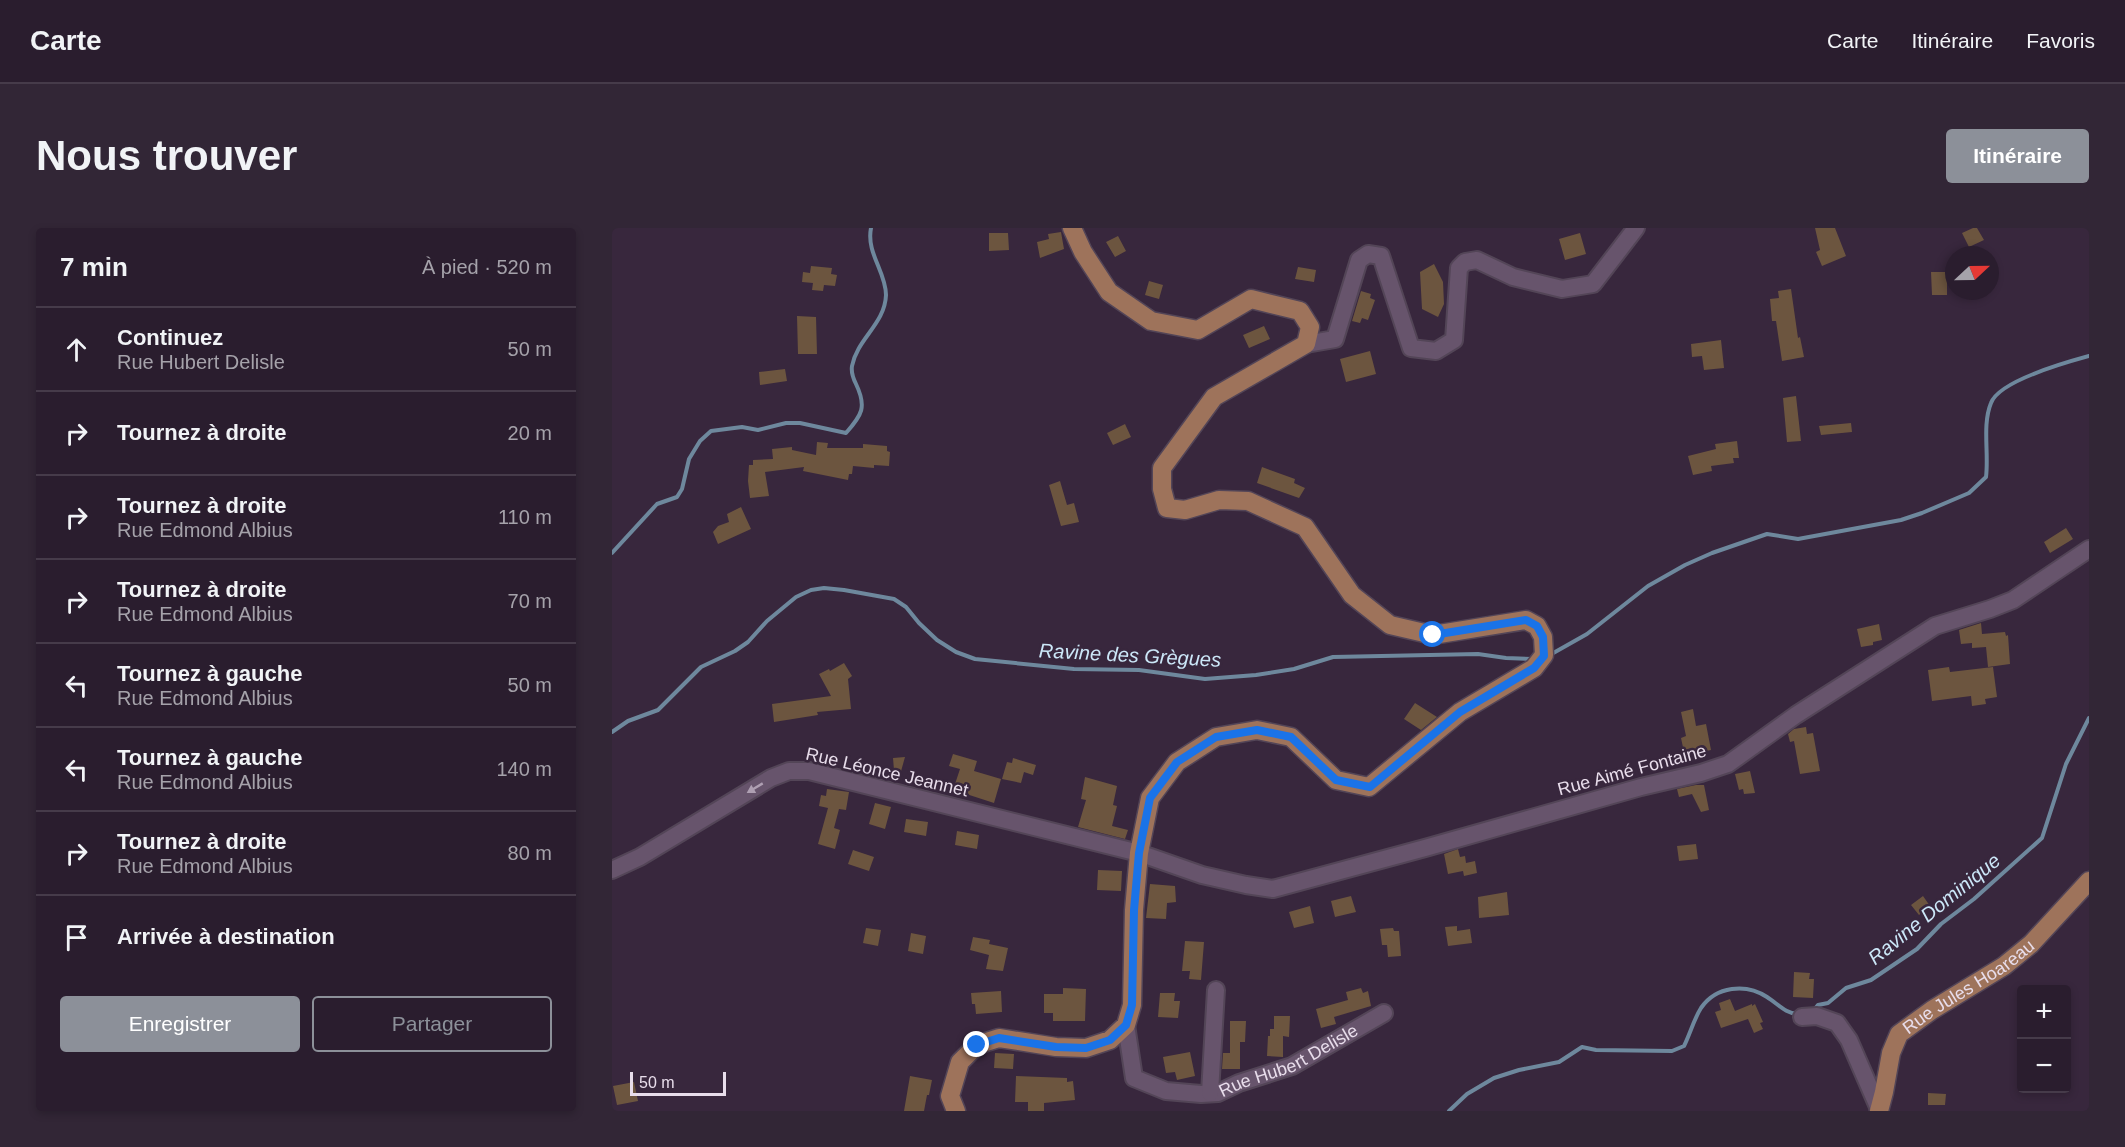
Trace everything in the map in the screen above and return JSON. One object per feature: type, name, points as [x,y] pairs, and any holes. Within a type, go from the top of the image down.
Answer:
[{"type":"main road","points":[[956,1111],[950,1096],[960,1062],[977,1045],[999,1038],[1056,1047],[1086,1048],[1110,1040],[1126,1025],[1132,1005],[1134,910],[1139,853],[1150,798],[1177,762],[1216,737],[1257,730],[1291,737],[1336,780],[1370,787],[1460,712],[1534,668],[1544,656],[1543,637],[1537,626],[1526,620],[1433,635],[1390,625],[1352,595],[1305,527],[1248,501],[1219,500],[1185,510],[1167,508],[1162,489],[1162,468],[1214,397],[1306,344],[1310,327],[1300,311],[1251,299],[1198,330],[1150,321],[1109,292],[1083,252],[1072,228]]},
{"type":"main road","name":"Rue Jules Hoareau","points":[[1879,1110],[1891,1053],[1899,1034],[1932,1010],[2004,966],[2031,944],[2089,881]]},
{"type":"street","points":[[1306,344],[1335,339],[1359,260],[1368,254],[1381,256],[1411,348],[1436,351],[1454,340],[1458,268],[1465,262],[1477,260],[1513,277],[1562,289],[1593,284],[1636,228]]},
{"type":"street","name":"Rue Aimé Fontaine","points":[[1139,853],[1202,875],[1246,885],[1273,888],[1641,787],[1701,773],[1728,764],[1796,715],[1935,626],[2013,600],[2089,549]]},
{"type":"street","name":"Rue Léonce Jeannet","points":[[612,870],[640,857],[771,778],[789,771],[809,771],[1139,853]]},
{"type":"street","points":[[1210,1093],[1216,990]]},
{"type":"street","name":"Rue Hubert Delisle","points":[[1126,1025],[1134,1078],[1166,1091],[1200,1094],[1218,1092],[1292,1066],[1384,1013]]},
{"type":"street","points":[[1802,1017],[1817,1017],[1837,1023],[1849,1040],[1879,1110]]},
{"type":"building","points":[[1815,228],[1835,228],[1846,256],[1822,266],[1816,252],[1820,250]]},
{"type":"building","points":[[1977,228],[1984,240],[1968,246],[1962,233]]},
{"type":"building","points":[[1061,232],[1064,249],[1040,258],[1037,242],[1049,239],[1048,234]]},
{"type":"building","points":[[989,233],[1008,233],[1009,250],[989,251]]},
{"type":"building","points":[[1580,233],[1586,254],[1565,260],[1559,239]]},
{"type":"building","points":[[1118,236],[1126,251],[1115,257],[1106,242]]},
{"type":"building","points":[[1434,264],[1443,282],[1444,304],[1438,317],[1422,309],[1420,272]]},
{"type":"building","points":[[811,266],[832,268],[831,274],[837,275],[835,286],[824,285],[823,291],[812,290],[813,283],[802,282],[803,272],[810,273]]},
{"type":"building","points":[[1298,267],[1316,270],[1314,282],[1295,279]]},
{"type":"building","points":[[1931,272],[1945,272],[1945,295],[1932,295]]},
{"type":"building","points":[[1149,281],[1163,285],[1159,299],[1145,295]]},
{"type":"building","points":[[1791,289],[1798,338],[1800,337],[1804,357],[1782,361],[1776,321],[1772,321],[1770,299],[1779,298],[1778,291]]},
{"type":"building","points":[[1361,291],[1371,294],[1370,298],[1375,300],[1368,320],[1362,318],[1360,323],[1352,321]]},
{"type":"building","points":[[797,316],[816,317],[817,354],[798,354]]},
{"type":"building","points":[[1264,326],[1270,339],[1249,348],[1243,335]]},
{"type":"building","points":[[1721,340],[1724,368],[1704,370],[1702,356],[1692,357],[1691,344]]},
{"type":"building","points":[[1370,351],[1376,374],[1346,382],[1340,359]]},
{"type":"building","points":[[785,369],[787,381],[760,385],[759,372]]},
{"type":"building","points":[[1796,396],[1801,441],[1787,442],[1783,398]]},
{"type":"building","points":[[1851,423],[1852,432],[1821,435],[1819,426]]},
{"type":"building","points":[[1125,424],[1131,437],[1113,445],[1107,433]]},
{"type":"building","points":[[1737,441],[1739,458],[1733,458],[1734,463],[1711,466],[1712,471],[1693,475],[1688,456],[1716,449],[1715,444]]},
{"type":"building","points":[[817,442],[828,443],[827,448],[863,448],[863,444],[887,446],[887,451],[890,452],[889,466],[874,465],[874,468],[853,466],[848,480],[803,471],[804,467],[765,472],[769,496],[750,498],[749,465],[753,465],[753,460],[773,459],[772,449],[792,447],[792,450],[816,455]]},
{"type":"building","points":[[1262,467],[1295,479],[1294,483],[1305,488],[1299,498],[1257,483]]},
{"type":"building","points":[[1060,481],[1067,505],[1074,503],[1079,522],[1061,526],[1049,485]]},
{"type":"building","points":[[741,507],[751,529],[718,544],[713,532],[718,526],[729,522],[727,514]]},
{"type":"building","points":[[2066,528],[2073,539],[2050,553],[2044,542]]},
{"type":"building","points":[[1981,623],[1982,634],[2005,632],[2006,636],[2008,635],[2010,664],[1988,667],[1986,647],[1972,648],[1972,643],[1961,644],[1959,630]]},
{"type":"building","points":[[1879,624],[1882,640],[1873,642],[1873,645],[1861,647],[1857,629]]},
{"type":"building","points":[[844,663],[852,676],[848,679],[851,709],[817,712],[818,715],[774,722],[772,704],[831,696],[819,674]]},
{"type":"building","points":[[1949,667],[1950,672],[1993,667],[1997,697],[1985,699],[1986,704],[1972,706],[1971,696],[1932,701],[1928,670]]},
{"type":"building","points":[[1415,703],[1437,717],[1421,730],[1404,719]]},
{"type":"building","points":[[1693,709],[1696,726],[1706,724],[1711,750],[1697,753],[1697,749],[1684,752],[1681,738],[1686,736],[1681,712]]},
{"type":"building","points":[[1806,727],[1807,734],[1813,733],[1820,771],[1800,774],[1794,741],[1790,742],[1788,734],[1794,729]]},
{"type":"building","points":[[953,754],[977,761],[974,771],[1001,779],[994,803],[957,791],[958,785],[955,784],[960,769],[949,766]]},
{"type":"building","points":[[905,757],[898,782],[895,782],[893,758]]},
{"type":"building","points":[[1013,758],[1036,765],[1033,775],[1024,772],[1021,783],[1002,779],[1007,762],[1012,763]]},
{"type":"building","points":[[1750,771],[1755,793],[1744,794],[1743,789],[1739,790],[1735,774]]},
{"type":"building","points":[[1085,777],[1117,786],[1113,805],[1117,806],[1112,826],[1128,830],[1125,839],[1078,827],[1086,800],[1081,799]]},
{"type":"building","points":[[1704,785],[1709,810],[1701,812],[1692,794],[1679,797],[1677,789]]},
{"type":"building","points":[[827,789],[849,792],[846,810],[839,809],[834,828],[840,830],[835,849],[818,844],[828,808],[819,806],[821,795],[826,796]]},
{"type":"building","points":[[875,803],[891,807],[885,829],[869,824]]},
{"type":"building","points":[[906,819],[928,822],[926,836],[904,832]]},
{"type":"building","points":[[957,831],[979,835],[977,849],[955,845]]},
{"type":"building","points":[[1696,844],[1698,859],[1679,861],[1677,846]]},
{"type":"building","points":[[1458,849],[1460,857],[1465,856],[1466,863],[1475,861],[1477,873],[1464,876],[1463,871],[1448,874],[1444,854]]},
{"type":"building","points":[[853,850],[874,857],[869,871],[848,864]]},
{"type":"building","points":[[1098,870],[1122,871],[1121,891],[1097,890]]},
{"type":"building","points":[[1150,884],[1175,886],[1176,902],[1167,903],[1166,919],[1146,918]]},
{"type":"building","points":[[1507,892],[1509,915],[1479,918],[1478,897]]},
{"type":"building","points":[[1351,896],[1356,912],[1335,917],[1331,901]]},
{"type":"building","points":[[1923,896],[1930,906],[1919,915],[1911,905]]},
{"type":"building","points":[[1310,906],[1314,923],[1294,928],[1289,912]]},
{"type":"building","points":[[1457,926],[1457,931],[1470,929],[1472,943],[1448,946],[1445,927]]},
{"type":"building","points":[[866,928],[881,930],[878,946],[863,943]]},
{"type":"building","points":[[1393,928],[1394,931],[1399,931],[1401,956],[1388,957],[1387,945],[1382,945],[1380,929]]},
{"type":"building","points":[[911,933],[926,936],[923,954],[908,951]]},
{"type":"building","points":[[973,937],[990,940],[989,944],[1008,948],[1003,971],[986,969],[989,955],[970,950]]},
{"type":"building","points":[[1185,941],[1204,942],[1201,980],[1189,979],[1190,971],[1182,971]]},
{"type":"building","points":[[1794,972],[1810,973],[1809,979],[1814,979],[1813,998],[1793,997]]},
{"type":"building","points":[[1063,988],[1086,989],[1085,1021],[1053,1021],[1053,1013],[1044,1013],[1044,994],[1063,994]]},
{"type":"building","points":[[1361,988],[1363,993],[1368,991],[1371,1006],[1334,1017],[1336,1024],[1321,1028],[1316,1009],[1348,1000],[1346,992]]},
{"type":"building","points":[[1001,991],[1002,1012],[976,1014],[971,993]]},
{"type":"building","points":[[1160,993],[1175,993],[1174,1001],[1180,1001],[1178,1018],[1158,1017]]},
{"type":"building","points":[[1730,999],[1735,1011],[1755,1004],[1763,1022],[1760,1023],[1763,1029],[1754,1033],[1748,1019],[1721,1028],[1715,1012],[1721,1010],[1719,1003]]},
{"type":"building","points":[[1274,1016],[1290,1016],[1289,1037],[1283,1036],[1283,1057],[1267,1056],[1268,1036],[1270,1036],[1270,1029],[1274,1029]]},
{"type":"building","points":[[1230,1021],[1246,1021],[1245,1042],[1240,1042],[1240,1069],[1222,1069],[1223,1053],[1230,1053]]},
{"type":"building","points":[[1190,1052],[1195,1076],[1177,1080],[1175,1072],[1166,1073],[1163,1057]]},
{"type":"building","points":[[995,1053],[1014,1054],[1013,1069],[994,1068]]},
{"type":"building","points":[[910,1076],[932,1080],[924,1111],[904,1111]]},
{"type":"building","points":[[1016,1076],[1067,1078],[1067,1082],[1073,1081],[1075,1100],[1044,1103],[1044,1111],[1028,1111],[1028,1102],[1015,1102]]},
{"type":"building","points":[[634,1082],[638,1101],[617,1105],[613,1086]]},
{"type":"building","points":[[1928,1093],[1946,1094],[1945,1105],[1928,1105]]},
{"type":"waterway","points":[[612,553],[657,504],[677,497],[682,489],[689,459],[700,441],[711,431],[742,427],[758,430],[786,423],[800,423],[846,433],[851,427],[859,416],[862,405],[852,375],[852,366],[859,348],[881,315],[886,295],[883,278],[871,246],[871,228]]},
{"type":"waterway","name":"Ravine des Grègues","points":[[1548,656],[1587,634],[1648,586],[1712,553],[1767,534],[1798,539],[1901,520],[1969,493],[1986,477],[1988,412],[1997,395],[2020,380],[2089,356]]},
{"type":"waterway","name":"Ravine des Grègues","points":[[612,732],[628,721],[658,710],[701,667],[735,651],[748,642],[767,621],[796,597],[811,590],[824,588],[894,599],[906,607],[937,640],[956,652],[975,659],[1074,669],[1139,670],[1205,679],[1294,669],[1333,657],[1478,654],[1533,659]]},
{"type":"waterway","name":"Ravine Dominique","points":[[1814,1010],[1818,1005],[1828,1003],[1846,988],[1871,980],[1917,949],[1941,924],[1974,899],[2042,838],[2066,764],[2089,718]]},
{"type":"waterway","name":"Ravine Dominique","points":[[1449,1111],[1467,1094],[1494,1078],[1559,1062],[1582,1047],[1596,1050],[1672,1051],[1684,1046],[1701,1008],[1707,1001],[1723,991],[1750,990],[1798,1014]]},
{"type":"route","points":[[977,1045],[999,1038],[1056,1047],[1086,1048],[1110,1040],[1126,1025],[1132,1005],[1134,910],[1139,853],[1150,798],[1177,762],[1216,737],[1257,730],[1291,737],[1336,780],[1370,787],[1460,712],[1534,668],[1544,656],[1543,637],[1537,626],[1526,620],[1433,635]]}]
